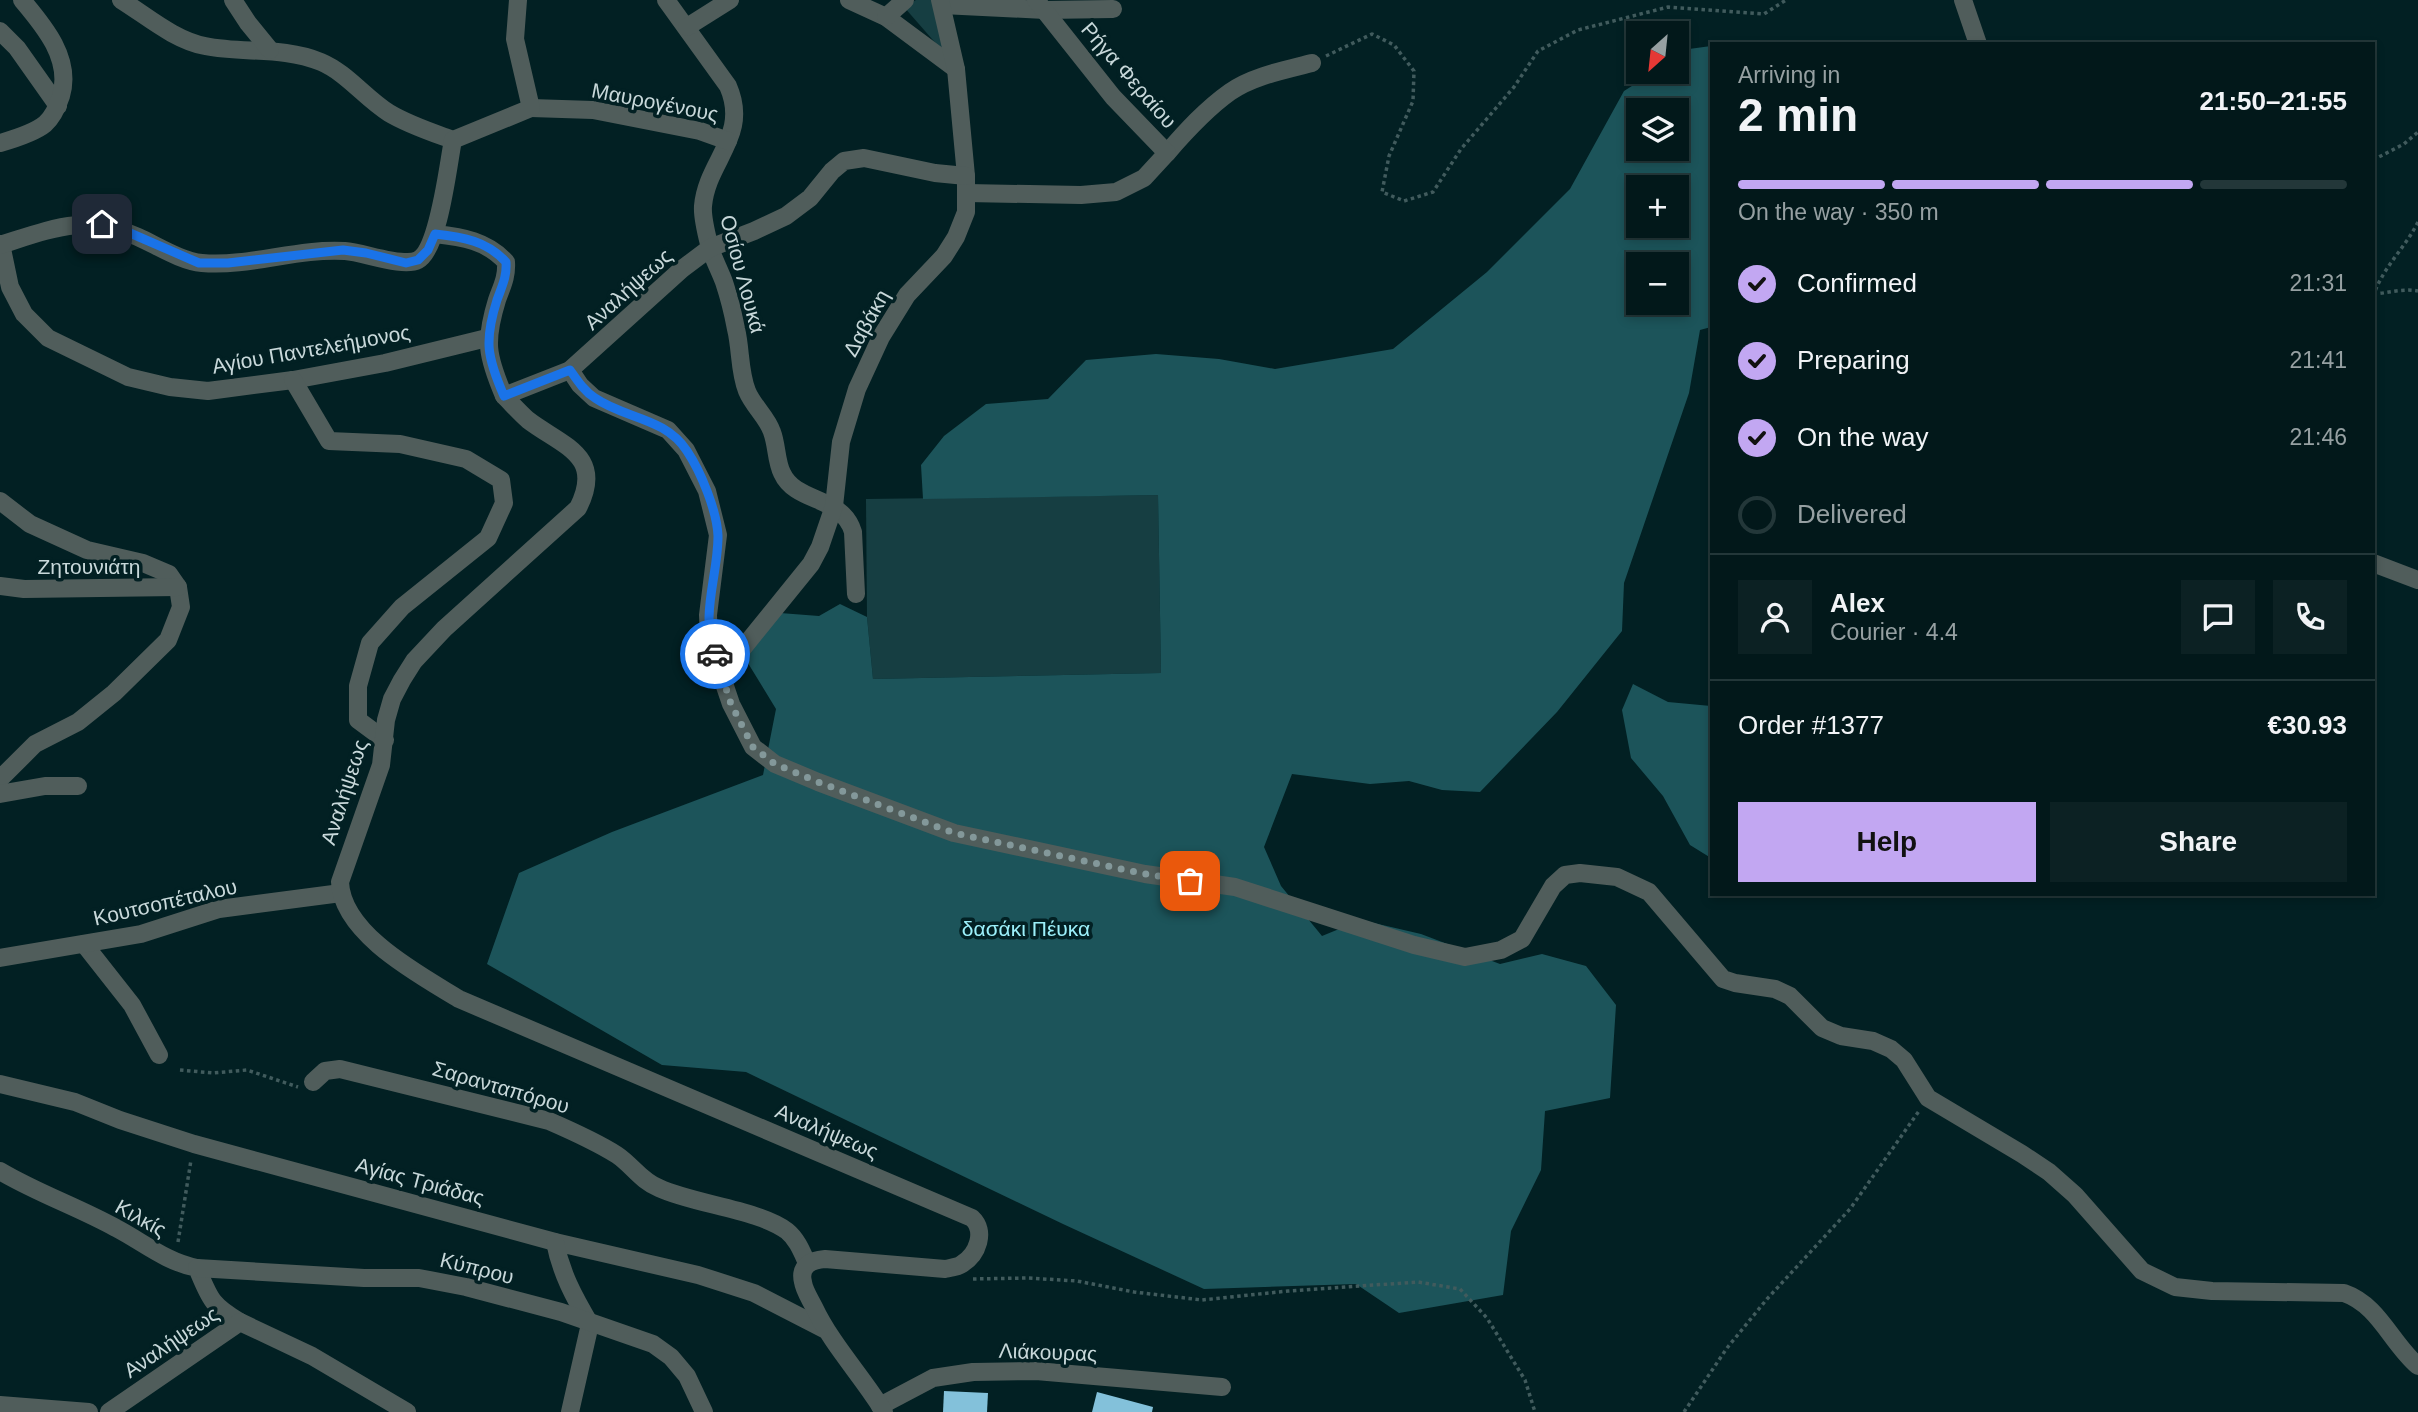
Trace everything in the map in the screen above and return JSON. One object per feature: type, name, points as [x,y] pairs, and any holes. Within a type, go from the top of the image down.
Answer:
[{"type":"street","points":[[0,143],[45,124],[58,106],[65,75],[61,56],[22,0]]},
{"type":"street","points":[[121,0],[187,40],[206,46],[270,50],[318,61],[334,69],[388,112],[415,126],[453,140],[531,108],[515,39],[518,0]]},
{"type":"street","points":[[233,0],[247,23],[270,50]]},
{"type":"street","name":"Οσίου Λουκά","points":[[666,0],[728,86],[735,101],[736,117],[706,192],[703,208],[710,248],[724,283],[737,331],[743,379],[748,394],[772,431],[782,474],[791,485],[834,506]]},
{"type":"street","points":[[687,27],[730,0]]},
{"type":"street","points":[[849,0],[886,17],[956,69]]},
{"type":"street","points":[[886,17],[905,0]]},
{"type":"street","points":[[1963,0],[1977,42]]},
{"type":"street","points":[[966,185],[956,69],[941,3],[1113,9]]},
{"type":"street","name":"Ρήγα Φεραίου","points":[[1040,5],[1113,97],[1167,153],[1144,178]]},
{"type":"street","points":[[0,31],[24,58],[58,106]]},
{"type":"street","points":[[1167,153],[1193,123],[1231,91],[1263,76],[1312,63]]},
{"type":"street","name":"Μαυρογένους","points":[[531,108],[593,110],[700,131],[728,141]]},
{"type":"street","points":[[0,244],[77,224],[102,224],[123,230],[199,263],[228,263],[343,250],[406,263],[418,260],[428,250],[435,234],[453,140]]},
{"type":"street","name":"Αναλήψεως","points":[[945,1269],[962,1265],[980,1239],[980,1231],[972,1218],[459,999],[388,952],[354,919],[347,910],[340,882],[381,765],[386,720],[392,699],[414,661],[444,629],[578,508],[585,494],[587,475],[583,460],[561,440],[529,420],[504,396],[570,370],[682,269],[710,248],[786,216],[810,198],[844,161],[864,158],[935,173],[966,185],[1082,195],[1116,192],[1144,178]]},
{"type":"street","name":"Δαβάκη","points":[[721,670],[743,648],[811,564],[820,547],[834,506],[841,442],[858,388],[881,337],[907,295],[944,256],[956,236],[966,212],[966,185]]},
{"type":"street","points":[[435,234],[459,236],[485,244],[506,262],[507,275],[487,338],[492,368],[504,396]]},
{"type":"street","name":"Αγίου Παντελεήμονος","points":[[0,244],[10,287],[24,314],[48,338],[128,377],[170,387],[208,391],[293,380],[386,363],[487,338]]},
{"type":"street","points":[[570,370],[580,385],[594,398],[668,430],[687,450],[707,491],[718,535],[708,615],[709,639],[731,704],[753,747],[775,764],[954,833],[1145,874],[1235,887],[1414,945],[1465,957],[1501,950],[1522,939],[1553,886],[1565,875],[1580,873],[1617,877],[1649,892],[1723,979],[1735,984],[1775,989],[1790,996],[1822,1028],[1841,1036],[1873,1041],[1891,1049],[1904,1060],[1928,1098],[2049,1172],[2075,1195],[2142,1271],[2175,1287],[2212,1291],[2344,1293],[2354,1296],[2370,1307],[2418,1366]]},
{"type":"street","points":[[293,380],[329,441],[400,444],[466,459],[501,481],[504,503],[488,538],[402,607],[370,643],[358,686],[358,720],[385,740]]},
{"type":"street","points":[[0,501],[30,524],[87,550],[169,574],[178,587],[181,607],[168,640],[114,693],[78,722],[35,744],[0,779]]},
{"type":"street","points":[[834,506],[850,522],[853,532],[856,594]]},
{"type":"street","points":[[2375,564],[2418,580]]},
{"type":"street","name":"Ζητουνιάτη","points":[[0,586],[24,589],[178,587]]},
{"type":"street","points":[[0,794],[45,786],[78,786]]},
{"type":"street","name":"Κουτσοπέταλου","points":[[0,958],[141,934],[219,909],[341,893]]},
{"type":"street","points":[[85,944],[132,1005],[159,1055]]},
{"type":"street","name":"Σαρανταπόρου","points":[[313,1082],[326,1072],[340,1069],[549,1121],[580,1134],[620,1157],[637,1174],[657,1188],[761,1218],[787,1231],[807,1263]]},
{"type":"street","name":"Αγίας Τριάδας","points":[[0,1084],[75,1102],[194,1144],[555,1242],[698,1275],[754,1293],[824,1329]]},
{"type":"street","name":"Κιλκίς","points":[[0,1171],[28,1188],[116,1228],[173,1261],[197,1268]]},
{"type":"street","points":[[555,1242],[566,1283],[590,1324],[570,1412]]},
{"type":"street","points":[[882,1409],[824,1329],[802,1280],[807,1263],[825,1259],[945,1269]]},
{"type":"street","points":[[197,1268],[210,1299],[219,1310],[240,1322]]},
{"type":"street","name":"Κύπρου","points":[[197,1268],[364,1278],[419,1278],[466,1286],[561,1312],[653,1344],[671,1357],[687,1376],[704,1412]]},
{"type":"street","name":"Αναλήψεως","points":[[109,1412],[240,1322],[312,1356],[407,1412]]},
{"type":"street","name":"Λιάκουρας","points":[[882,1409],[933,1378],[973,1372],[1036,1371],[1222,1387]]},
{"type":"street","points":[[0,1405],[89,1412]]},
{"type":"path","points":[[1312,63],[1373,34],[1394,45],[1414,71],[1413,101],[1388,156],[1382,192],[1404,201],[1433,192],[1461,149],[1514,87],[1538,51],[1578,30],[1668,7],[1764,14],[1786,0]]},
{"type":"path","points":[[2375,159],[2404,144],[2418,132]]},
{"type":"path","points":[[2375,292],[2388,264],[2418,222]]},
{"type":"path","points":[[2375,294],[2394,293],[2406,288],[2418,291]]},
{"type":"path","points":[[180,1070],[213,1073],[247,1070],[298,1087],[313,1082]]},
{"type":"path","points":[[1684,1412],[1727,1348],[1767,1299],[1850,1209],[1928,1098]]},
{"type":"path","points":[[173,1261],[194,1144]]},
{"type":"path","points":[[945,1269],[966,1279],[1028,1278],[1077,1281],[1134,1292],[1202,1300],[1287,1291],[1418,1283],[1460,1289],[1487,1318],[1525,1380],[1535,1412]]},
{"type":"shaded area","points":[[916,0],[933,0],[946,55],[904,7]]},
{"type":"shaded area","points":[[1158,495],[1161,673],[873,679],[867,617],[866,499]]},
{"type":"green space","name":"δασάκι Πέυκα","points":[[1710,46],[1710,327],[1700,330],[1689,393],[1624,583],[1622,631],[1557,712],[1480,792],[1442,790],[1409,781],[1370,784],[1292,774],[1264,847],[1281,886],[1322,936],[1361,920],[1421,934],[1500,964],[1542,954],[1586,966],[1616,1005],[1610,1098],[1545,1111],[1541,1170],[1511,1231],[1503,1295],[1399,1313],[1356,1284],[1204,1289],[746,1072],[662,1065],[487,964],[519,873],[612,832],[763,775],[776,709],[743,655],[780,613],[819,616],[840,604],[867,617],[873,679],[1161,673],[1158,495],[923,499],[921,465],[944,436],[986,404],[1048,399],[1086,360],[1156,354],[1219,359],[1275,369],[1393,349],[1487,272],[1570,189],[1624,91],[1635,84],[1689,84],[1689,49]]},
{"type":"green space","points":[[1633,684],[1668,702],[1710,706],[1710,857],[1690,845],[1663,796],[1631,758],[1622,710]]},
{"type":"building","points":[[944,1391],[988,1393],[987,1412],[943,1412]]},
{"type":"building","points":[[1097,1392],[1153,1407],[1152,1412],[1092,1412]]},
{"type":"way so far","points":[[715,654],[731,704],[753,747],[775,764],[954,833],[1039,853],[1190,881]]},
{"type":"route","points":[[102,224],[123,230],[199,263],[228,263],[343,250],[406,263],[418,260],[428,250],[435,234],[459,236],[485,244],[496,251],[506,262],[507,275],[487,338],[492,368],[504,396],[570,370],[580,385],[594,398],[668,430],[687,450],[707,491],[718,535],[708,615],[709,639],[715,654]]}]
